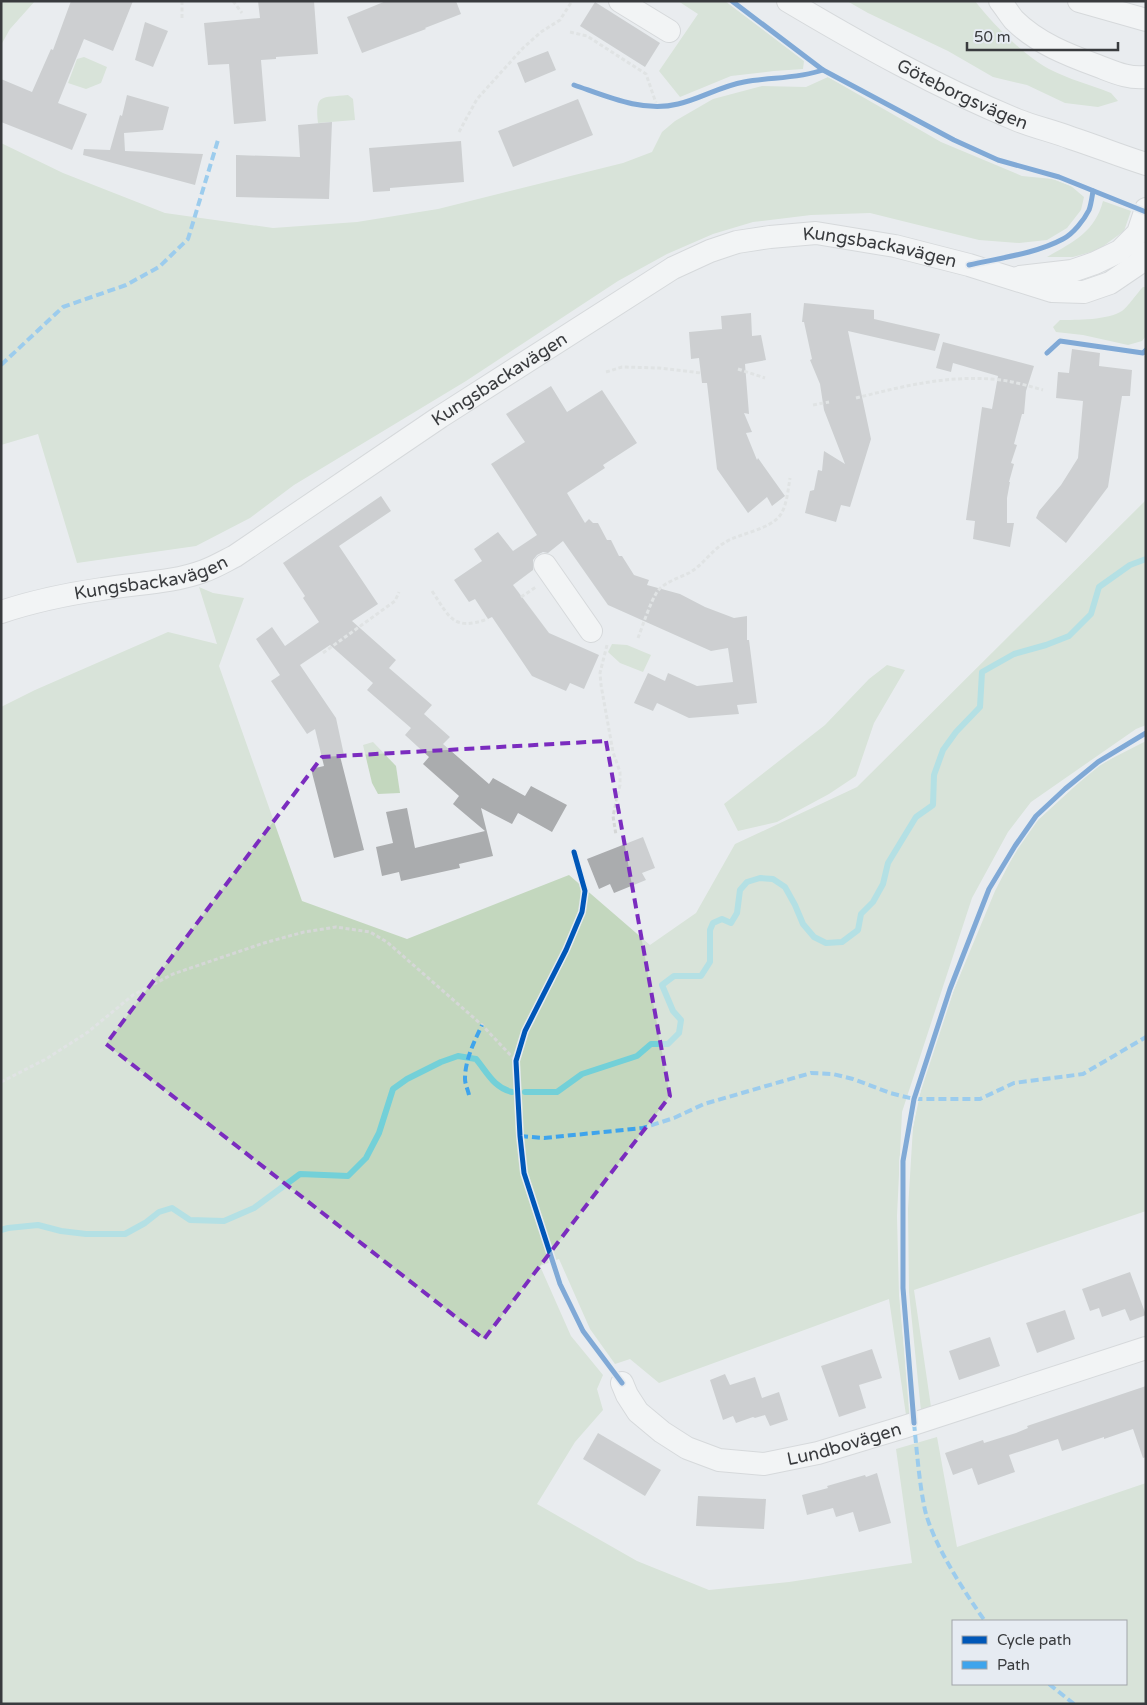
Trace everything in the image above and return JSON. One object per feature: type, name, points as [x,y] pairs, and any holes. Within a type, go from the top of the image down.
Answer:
[{"type":"street","points":[[620,1],[669,31]]},
{"type":"street","name":"Göteborgsvägen","points":[[788,1],[839,32],[962,96],[1018,121],[1146,164]]},
{"type":"street","points":[[1000,1],[1014,20],[1033,35],[1059,51],[1118,74],[1135,78],[1146,76]]},
{"type":"street","points":[[1079,1],[1146,20]]},
{"type":"street","name":"Kungsbackavägen","points":[[1014,278],[1072,271],[1095,264],[1120,251],[1138,233],[1146,209]]},
{"type":"street","name":"Kungsbackavägen","points":[[1,612],[48,599],[92,590],[174,579],[204,571],[235,556],[440,417],[673,268],[710,251],[737,242],[816,233],[896,246],[1014,278],[1052,291],[1084,292],[1110,283],[1138,264],[1146,253]]},
{"type":"street","points":[[545,565],[599,635]]},
{"type":"street","name":"Lundbovägen","points":[[622,1383],[638,1412],[662,1432],[687,1448],[719,1460],[764,1464],[818,1453],[904,1427],[1146,1348]]},
{"type":"path","points":[[182,1],[182,20]]},
{"type":"path","points":[[234,1],[242,13]]},
{"type":"path","points":[[459,132],[478,99],[523,48],[541,32],[560,20],[572,1]]},
{"type":"path","points":[[570,32],[587,36],[646,74],[658,106]]},
{"type":"path","points":[[651,106],[667,105]]},
{"type":"path","points":[[606,372],[622,367],[631,367],[701,373]]},
{"type":"path","points":[[738,369],[765,378]]},
{"type":"path","points":[[856,398],[942,379],[976,378],[1003,380],[1043,390]]},
{"type":"path","points":[[814,405],[830,402]]},
{"type":"path","points":[[638,638],[657,592],[665,584],[696,568],[716,548],[728,540],[773,523],[781,514],[790,478]]},
{"type":"path","points":[[521,597],[537,586]]},
{"type":"path","points":[[432,591],[451,619],[463,624],[474,624],[488,619]]},
{"type":"path","points":[[323,653],[394,601],[398,592]]},
{"type":"path","points":[[599,635],[601,685],[613,752],[620,772],[620,785],[613,816],[616,835]]},
{"type":"path","points":[[1,1082],[46,1059],[88,1032],[133,995],[173,974],[264,943],[304,932],[336,927],[370,932],[387,942],[482,1025],[516,1061]]},
{"type":"path","points":[[517,1070],[516,1061],[518,1054]]},
{"type":"highlighted area","points":[[606,741],[670,1096],[484,1339],[106,1044],[322,757]]},
{"type":"green space","points":[[1,1],[35,1],[10,29],[1,45]]},
{"type":"green space","points":[[678,1],[725,1],[804,61],[803,69],[731,76],[680,97],[659,71],[698,14]]},
{"type":"green space","points":[[847,1],[975,1],[1009,38],[1039,63],[1064,76],[1111,93],[1118,101],[1098,107],[1065,103],[1027,85],[993,77],[948,51]]},
{"type":"green space","points":[[84,57],[107,67],[101,83],[86,89],[68,83],[77,59]]},
{"type":"green space","points":[[828,77],[941,142],[1022,176],[1053,179],[1071,186],[1084,197],[1081,210],[1067,228],[1047,240],[1019,243],[979,240],[870,213],[811,215],[753,222],[713,234],[667,254],[618,281],[466,381],[294,485],[250,518],[196,546],[77,563],[38,434],[1,445],[1,143],[63,173],[165,213],[273,228],[357,222],[438,209],[623,163],[652,152],[662,132],[675,121],[713,99],[762,86],[806,87]]},
{"type":"green space","points":[[348,95],[353,99],[355,120],[318,123],[318,106],[322,99]]},
{"type":"green space","points":[[1103,201],[1131,211],[1124,231],[1098,250],[1073,257],[1047,257],[1074,241],[1089,228],[1095,221]]},
{"type":"green space","points":[[1143,287],[1146,287],[1146,336],[1142,341],[1128,345],[1083,335],[1056,332],[1053,327],[1060,320],[1092,319],[1116,314],[1124,309]]},
{"type":"green space","points":[[1146,500],[1146,725],[1136,729],[1031,802],[1008,832],[972,898],[902,1112],[897,1216],[899,1295],[910,1413],[906,1415],[889,1299],[659,1383],[630,1359],[615,1364],[590,1329],[559,1259],[540,1266],[571,1336],[603,1375],[597,1389],[603,1410],[575,1442],[537,1504],[637,1561],[709,1590],[789,1582],[912,1563],[896,1449],[937,1437],[957,1547],[1146,1483],[1146,1704],[1,1704],[1,707],[35,690],[168,632],[217,644],[199,587],[213,593],[244,598],[219,666],[302,901],[407,939],[569,875],[650,945],[696,913],[735,844],[857,787]]},
{"type":"green space","points":[[612,644],[627,645],[651,655],[643,672],[620,663],[608,652]]},
{"type":"green space","points":[[887,665],[905,670],[874,723],[856,776],[829,794],[777,822],[738,831],[724,804],[825,725],[869,679]]},
{"type":"green space","points":[[1146,741],[1146,1211],[914,1290],[931,1407],[921,1411],[909,1292],[908,1209],[913,1127],[924,1076],[953,992],[995,891],[1026,831],[1097,766]]},
{"type":"green space","points":[[373,742],[396,766],[400,793],[378,794],[372,783],[363,745]]},
{"type":"building","points":[[71,1],[133,1],[113,51],[84,39],[58,103],[87,114],[72,150],[1,122],[1,79],[32,92],[51,49],[53,50]]},
{"type":"building","points":[[258,1],[314,1],[318,54],[261,60],[266,121],[234,124],[229,64],[208,65],[204,23],[260,18]]},
{"type":"building","points":[[386,1],[456,1],[461,14],[362,53],[347,17]]},
{"type":"building","points":[[595,2],[660,43],[645,67],[580,26]]},
{"type":"building","points":[[145,22],[168,31],[153,67],[135,60]]},
{"type":"building","points":[[548,51],[556,70],[525,83],[517,63]]},
{"type":"building","points":[[127,95],[169,107],[163,130],[124,133],[125,151],[203,154],[195,185],[83,155],[84,149],[110,150]]},
{"type":"building","points":[[578,99],[593,135],[513,167],[498,131]]},
{"type":"building","points":[[332,122],[329,199],[236,197],[236,155],[300,157],[298,125]]},
{"type":"building","points":[[461,141],[464,182],[390,188],[390,191],[373,192],[369,148]]},
{"type":"building","points":[[804,303],[874,310],[874,319],[940,334],[935,351],[848,331],[871,439],[850,507],[841,505],[836,522],[805,513],[810,491],[814,490],[818,470],[822,471],[824,451],[845,464],[824,410],[820,384],[810,360],[812,359],[804,322],[802,322]]},
{"type":"building","points":[[751,313],[752,336],[761,335],[766,360],[745,364],[749,414],[744,413],[752,432],[746,433],[757,460],[758,458],[785,496],[772,506],[767,497],[748,513],[717,469],[707,383],[702,383],[699,358],[691,359],[689,332],[722,329],[721,316]]},
{"type":"building","points":[[943,342],[1034,366],[1026,391],[1024,414],[1022,414],[1014,444],[1017,445],[1011,463],[1014,464],[1007,498],[1007,523],[1014,523],[1010,547],[973,539],[975,521],[966,520],[982,407],[992,409],[998,376],[953,363],[951,372],[936,368]]},
{"type":"building","points":[[1072,349],[1100,353],[1099,366],[1132,370],[1130,396],[1122,396],[1108,487],[1066,543],[1036,518],[1039,511],[1061,485],[1078,458],[1083,401],[1056,398],[1058,372],[1069,373]]},
{"type":"building","points":[[551,386],[567,412],[602,390],[637,443],[603,465],[605,468],[567,493],[585,523],[589,519],[593,523],[598,523],[607,540],[611,540],[619,556],[622,556],[634,575],[649,580],[647,585],[680,594],[705,607],[734,618],[747,616],[747,640],[749,640],[757,703],[737,705],[739,714],[689,718],[657,703],[653,711],[634,703],[648,673],[665,681],[668,673],[697,686],[733,682],[728,648],[711,651],[608,605],[563,541],[548,553],[543,552],[537,555],[533,560],[533,570],[513,585],[549,633],[599,655],[584,689],[570,683],[566,691],[532,676],[492,617],[488,619],[475,599],[469,602],[454,580],[482,561],[474,549],[498,532],[513,551],[537,535],[491,464],[525,442],[506,414]]},
{"type":"building","points":[[381,496],[391,511],[339,546],[378,604],[352,621],[396,660],[389,668],[432,705],[424,714],[450,737],[443,744],[489,784],[493,778],[525,796],[531,786],[567,805],[552,832],[518,813],[512,824],[481,808],[493,856],[459,864],[460,868],[401,881],[399,872],[382,876],[376,847],[393,843],[386,812],[407,808],[415,848],[485,831],[453,804],[459,796],[423,764],[429,757],[405,735],[411,728],[367,690],[373,683],[330,645],[300,665],[336,718],[344,755],[340,756],[364,850],[334,858],[311,769],[324,766],[315,729],[307,734],[271,681],[280,675],[256,639],[272,627],[285,646],[319,622],[303,598],[305,596],[283,563]]},
{"type":"building","points":[[643,837],[655,868],[642,873],[646,880],[614,893],[610,884],[599,889],[587,859]]},
{"type":"building","points":[[1130,1272],[1146,1315],[1130,1321],[1125,1309],[1102,1317],[1099,1308],[1090,1311],[1082,1289]]},
{"type":"building","points":[[1065,1310],[1075,1339],[1037,1353],[1026,1323]]},
{"type":"building","points":[[990,1337],[1000,1366],[959,1380],[949,1351]]},
{"type":"building","points":[[872,1349],[882,1378],[859,1385],[866,1408],[839,1417],[821,1366]]},
{"type":"building","points":[[725,1374],[730,1385],[755,1377],[762,1398],[779,1392],[788,1420],[770,1426],[765,1415],[736,1423],[733,1416],[723,1420],[710,1380]]},
{"type":"building","points":[[1146,1386],[1146,1457],[1143,1458],[1133,1429],[1062,1451],[1058,1439],[1009,1455],[1015,1472],[978,1485],[972,1468],[953,1475],[945,1453],[983,1440],[984,1443],[1016,1433],[1028,1428],[1027,1426]]},
{"type":"building","points":[[598,1433],[661,1470],[645,1496],[583,1459]]},
{"type":"building","points":[[877,1473],[891,1523],[859,1532],[853,1512],[836,1517],[833,1508],[807,1515],[802,1495],[828,1488],[827,1486]]},
{"type":"building","points":[[698,1496],[766,1499],[764,1529],[696,1526]]},
{"type":"waterway","points":[[525,1092],[557,1092],[582,1074],[637,1056],[651,1044],[668,1044],[679,1033],[681,1020],[673,1011],[662,985],[674,976],[701,976],[710,962],[710,930],[713,923],[722,919],[731,923],[737,913],[740,890],[747,882],[760,878],[773,879],[785,887],[803,924],[814,937],[826,943],[842,942],[858,930],[861,914],[873,902],[883,884],[888,863],[916,817],[933,805],[934,775],[943,750],[956,732],[980,707],[982,672],[1014,654],[1069,636],[1091,614],[1099,587],[1130,565],[1146,559]]},
{"type":"waterway","points":[[1,1230],[38,1225],[61,1231],[86,1234],[125,1234],[145,1223],[159,1212],[172,1208],[190,1220],[224,1221],[254,1208],[300,1174],[348,1176],[366,1158],[379,1133],[393,1089],[407,1079],[441,1062],[458,1056],[476,1059],[500,1087],[512,1092]]},
{"type":"marked path","points":[[1,365],[63,307],[126,285],[159,267],[188,239],[218,140]]},
{"type":"marked path","points":[[469,1095],[465,1081],[465,1072],[470,1051],[482,1025]]},
{"type":"marked path","points":[[520,1136],[544,1138],[643,1128],[674,1118],[704,1104],[811,1073],[833,1074],[853,1079],[890,1093],[914,1099],[980,1099],[1014,1083],[1083,1074],[1146,1037]]},
{"type":"marked path","points":[[914,1423],[921,1489],[929,1523],[950,1568],[984,1620]]},
{"type":"marked path","points":[[1050,1685],[1074,1704]]},
{"type":"cycle path","points":[[732,1],[823,70],[954,140],[998,160],[1059,177],[1146,212]]},
{"type":"cycle path","points":[[574,85],[625,102],[638,105],[665,106],[686,102],[735,84],[803,75],[823,70]]},
{"type":"cycle path","points":[[969,265],[1029,252],[1067,237],[1087,214],[1093,191]]},
{"type":"cycle path","points":[[1047,353],[1060,341],[1143,353],[1146,350]]},
{"type":"cycle path","points":[[914,1423],[903,1288],[903,1161],[914,1099],[950,989],[989,889],[1036,816],[1098,762],[1146,733]]},
{"type":"cycle path","points":[[574,852],[585,891],[582,912],[566,950],[525,1031],[516,1061],[520,1136],[524,1173],[560,1284],[583,1331],[622,1383]]}]
